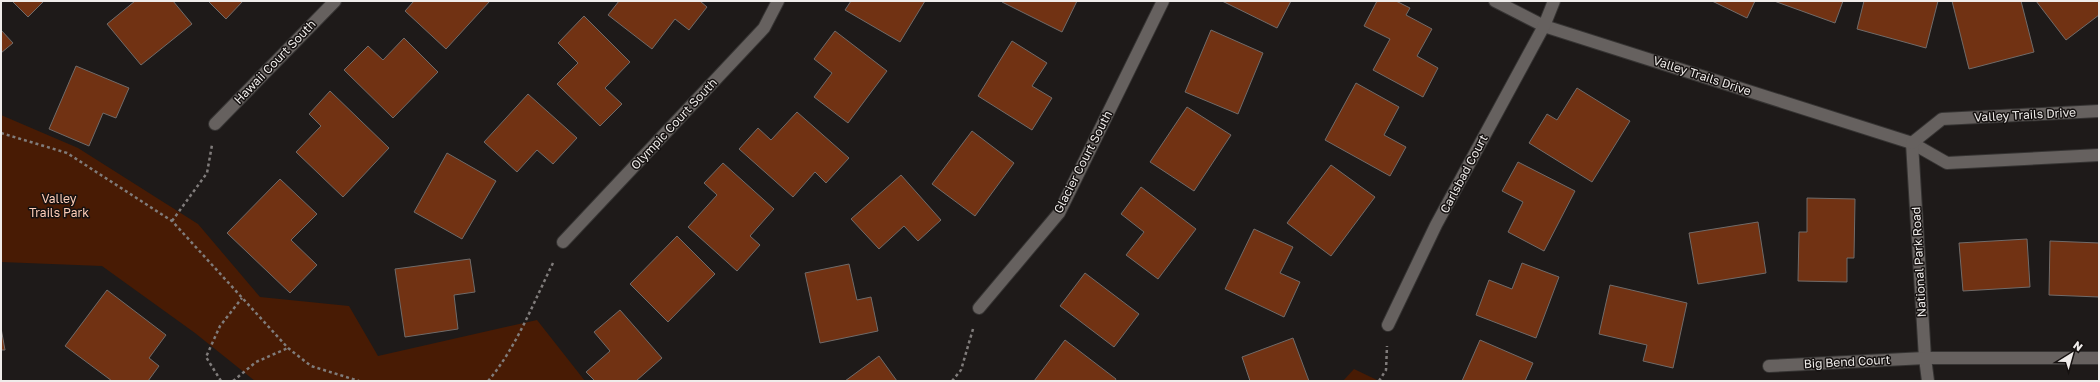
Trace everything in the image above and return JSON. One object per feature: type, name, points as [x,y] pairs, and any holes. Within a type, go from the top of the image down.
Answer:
[{"type":"street","name":"Hawaii Court South","points":[[215,124],[335,1]]},
{"type":"street","name":"Olympic Court South","points":[[563,242],[764,28],[778,1]]},
{"type":"street","name":"Glacier Court South","points":[[979,308],[1060,213],[1163,1]]},
{"type":"street","name":"Valley Trails Drive","points":[[1495,1],[1544,26],[1912,143],[1947,163],[2099,155]]},
{"type":"street","name":"Carlsbad Court","points":[[1388,325],[1436,225],[1544,26],[1554,1]]},
{"type":"street","name":"Valley Trails Drive","points":[[1912,143],[1942,119],[2099,111]]},
{"type":"street","name":"National Park Road","points":[[1912,143],[1925,358],[1928,381]]},
{"type":"street","name":"Big Bend Court","points":[[1769,366],[1925,358],[2099,358]]},
{"type":"path","points":[[172,221],[207,173],[215,124]]},
{"type":"path","points":[[1,133],[67,153],[172,221],[288,348],[311,366],[360,381]]},
{"type":"path","points":[[488,381],[496,371],[516,338],[563,242]]},
{"type":"path","points":[[221,381],[206,357],[220,326],[242,298]]},
{"type":"path","points":[[952,381],[961,370],[979,308]]},
{"type":"path","points":[[1379,381],[1386,370],[1388,325]]},
{"type":"path","points":[[233,381],[256,362],[288,348]]},
{"type":"green space","name":"Valley Trails Park","points":[[1,115],[78,148],[198,224],[260,297],[349,306],[378,356],[537,320],[585,381],[255,381],[195,333],[102,266],[1,262]]},
{"type":"green space","points":[[1354,369],[1379,381],[1343,381]]},
{"type":"building","points":[[12,1],[44,1],[28,17]]},
{"type":"building","points":[[135,1],[173,1],[192,24],[141,65],[107,24]]},
{"type":"building","points":[[208,1],[243,1],[226,19]]},
{"type":"building","points":[[414,1],[490,1],[446,49],[405,11]]},
{"type":"building","points":[[619,1],[700,1],[707,7],[689,30],[675,19],[652,49],[608,15]]},
{"type":"building","points":[[851,1],[925,1],[900,42],[845,10]]},
{"type":"building","points":[[1077,1],[1062,32],[1002,2]]},
{"type":"building","points":[[1222,1],[1291,1],[1277,28]]},
{"type":"building","points":[[1377,1],[1396,1],[1410,8],[1406,15],[1432,29],[1417,56],[1438,68],[1423,97],[1373,70],[1390,39],[1364,26]]},
{"type":"building","points":[[1712,1],[1755,1],[1747,18]]},
{"type":"building","points":[[1774,1],[1843,1],[1835,23]]},
{"type":"building","points":[[1864,1],[1938,1],[1926,48],[1857,29]]},
{"type":"building","points":[[1952,1],[2021,1],[2034,52],[1969,69]]},
{"type":"building","points":[[2036,1],[2099,1],[2099,15],[2066,40]]},
{"type":"building","points":[[584,16],[630,62],[605,88],[622,104],[600,126],[557,84],[578,63],[558,43]]},
{"type":"building","points":[[1,30],[13,43],[1,53]]},
{"type":"building","points":[[1211,30],[1263,53],[1238,114],[1185,92]]},
{"type":"building","points":[[835,31],[887,71],[848,123],[814,97],[832,73],[814,59]]},
{"type":"building","points":[[404,38],[438,72],[393,118],[344,70],[368,46],[383,60]]},
{"type":"building","points":[[1012,41],[1047,63],[1032,86],[1052,98],[1032,130],[978,96]]},
{"type":"building","points":[[76,66],[129,88],[116,118],[103,113],[89,146],[49,129]]},
{"type":"building","points":[[1356,83],[1399,107],[1384,135],[1406,147],[1390,176],[1325,140]]},
{"type":"building","points":[[1577,88],[1630,121],[1592,182],[1529,143],[1547,114],[1557,120]]},
{"type":"building","points":[[330,91],[389,148],[343,197],[296,152],[321,126],[309,114]]},
{"type":"building","points":[[528,94],[577,138],[553,164],[537,150],[517,172],[484,142]]},
{"type":"building","points":[[1187,107],[1231,135],[1194,191],[1150,162]]},
{"type":"building","points":[[797,112],[849,158],[826,183],[815,172],[793,197],[739,149],[758,128],[771,140]]},
{"type":"building","points":[[972,131],[1014,163],[975,216],[932,184]]},
{"type":"building","points":[[447,153],[496,181],[462,239],[414,212]]},
{"type":"building","points":[[1518,162],[1575,191],[1544,251],[1508,232],[1523,202],[1502,191]]},
{"type":"building","points":[[723,163],[774,209],[750,236],[760,245],[737,271],[688,227],[717,195],[704,183]]},
{"type":"building","points":[[1331,165],[1375,197],[1331,256],[1287,223]]},
{"type":"building","points":[[901,175],[941,220],[918,241],[904,226],[879,249],[851,219]]},
{"type":"building","points":[[280,179],[317,214],[291,240],[317,265],[290,293],[227,233]]},
{"type":"building","points":[[1141,187],[1196,229],[1158,279],[1126,255],[1144,232],[1121,214]]},
{"type":"building","points":[[1807,198],[1855,199],[1854,258],[1847,258],[1847,282],[1798,281],[1799,232],[1807,232]]},
{"type":"building","points":[[1758,222],[1766,273],[1698,284],[1689,233]]},
{"type":"building","points":[[1254,229],[1293,247],[1280,273],[1300,282],[1284,317],[1225,289]]},
{"type":"building","points":[[677,236],[715,274],[668,322],[630,284]]},
{"type":"building","points":[[2027,239],[2030,287],[1963,291],[1959,243]]},
{"type":"building","points":[[2050,241],[2099,243],[2099,297],[2049,295]]},
{"type":"building","points":[[470,259],[475,292],[454,295],[458,329],[405,337],[395,269]]},
{"type":"building","points":[[1522,263],[1559,277],[1536,338],[1476,315],[1489,280],[1512,289]]},
{"type":"building","points":[[849,264],[857,300],[871,297],[878,331],[820,343],[805,273]]},
{"type":"building","points":[[1085,273],[1139,314],[1114,347],[1060,306]]},
{"type":"building","points":[[1610,285],[1687,303],[1673,368],[1643,361],[1647,345],[1599,334]]},
{"type":"building","points":[[107,290],[166,335],[149,358],[159,366],[148,381],[112,381],[65,346]]},
{"type":"building","points":[[620,310],[662,358],[636,381],[595,381],[586,372],[610,351],[594,332]]},
{"type":"building","points":[[1,328],[5,350],[1,350]]},
{"type":"building","points":[[1293,338],[1309,381],[1250,381],[1242,357]]},
{"type":"building","points":[[1065,340],[1116,379],[1115,381],[1034,381]]},
{"type":"building","points":[[1480,340],[1533,363],[1525,381],[1462,381]]},
{"type":"building","points":[[879,356],[897,381],[845,381]]}]
